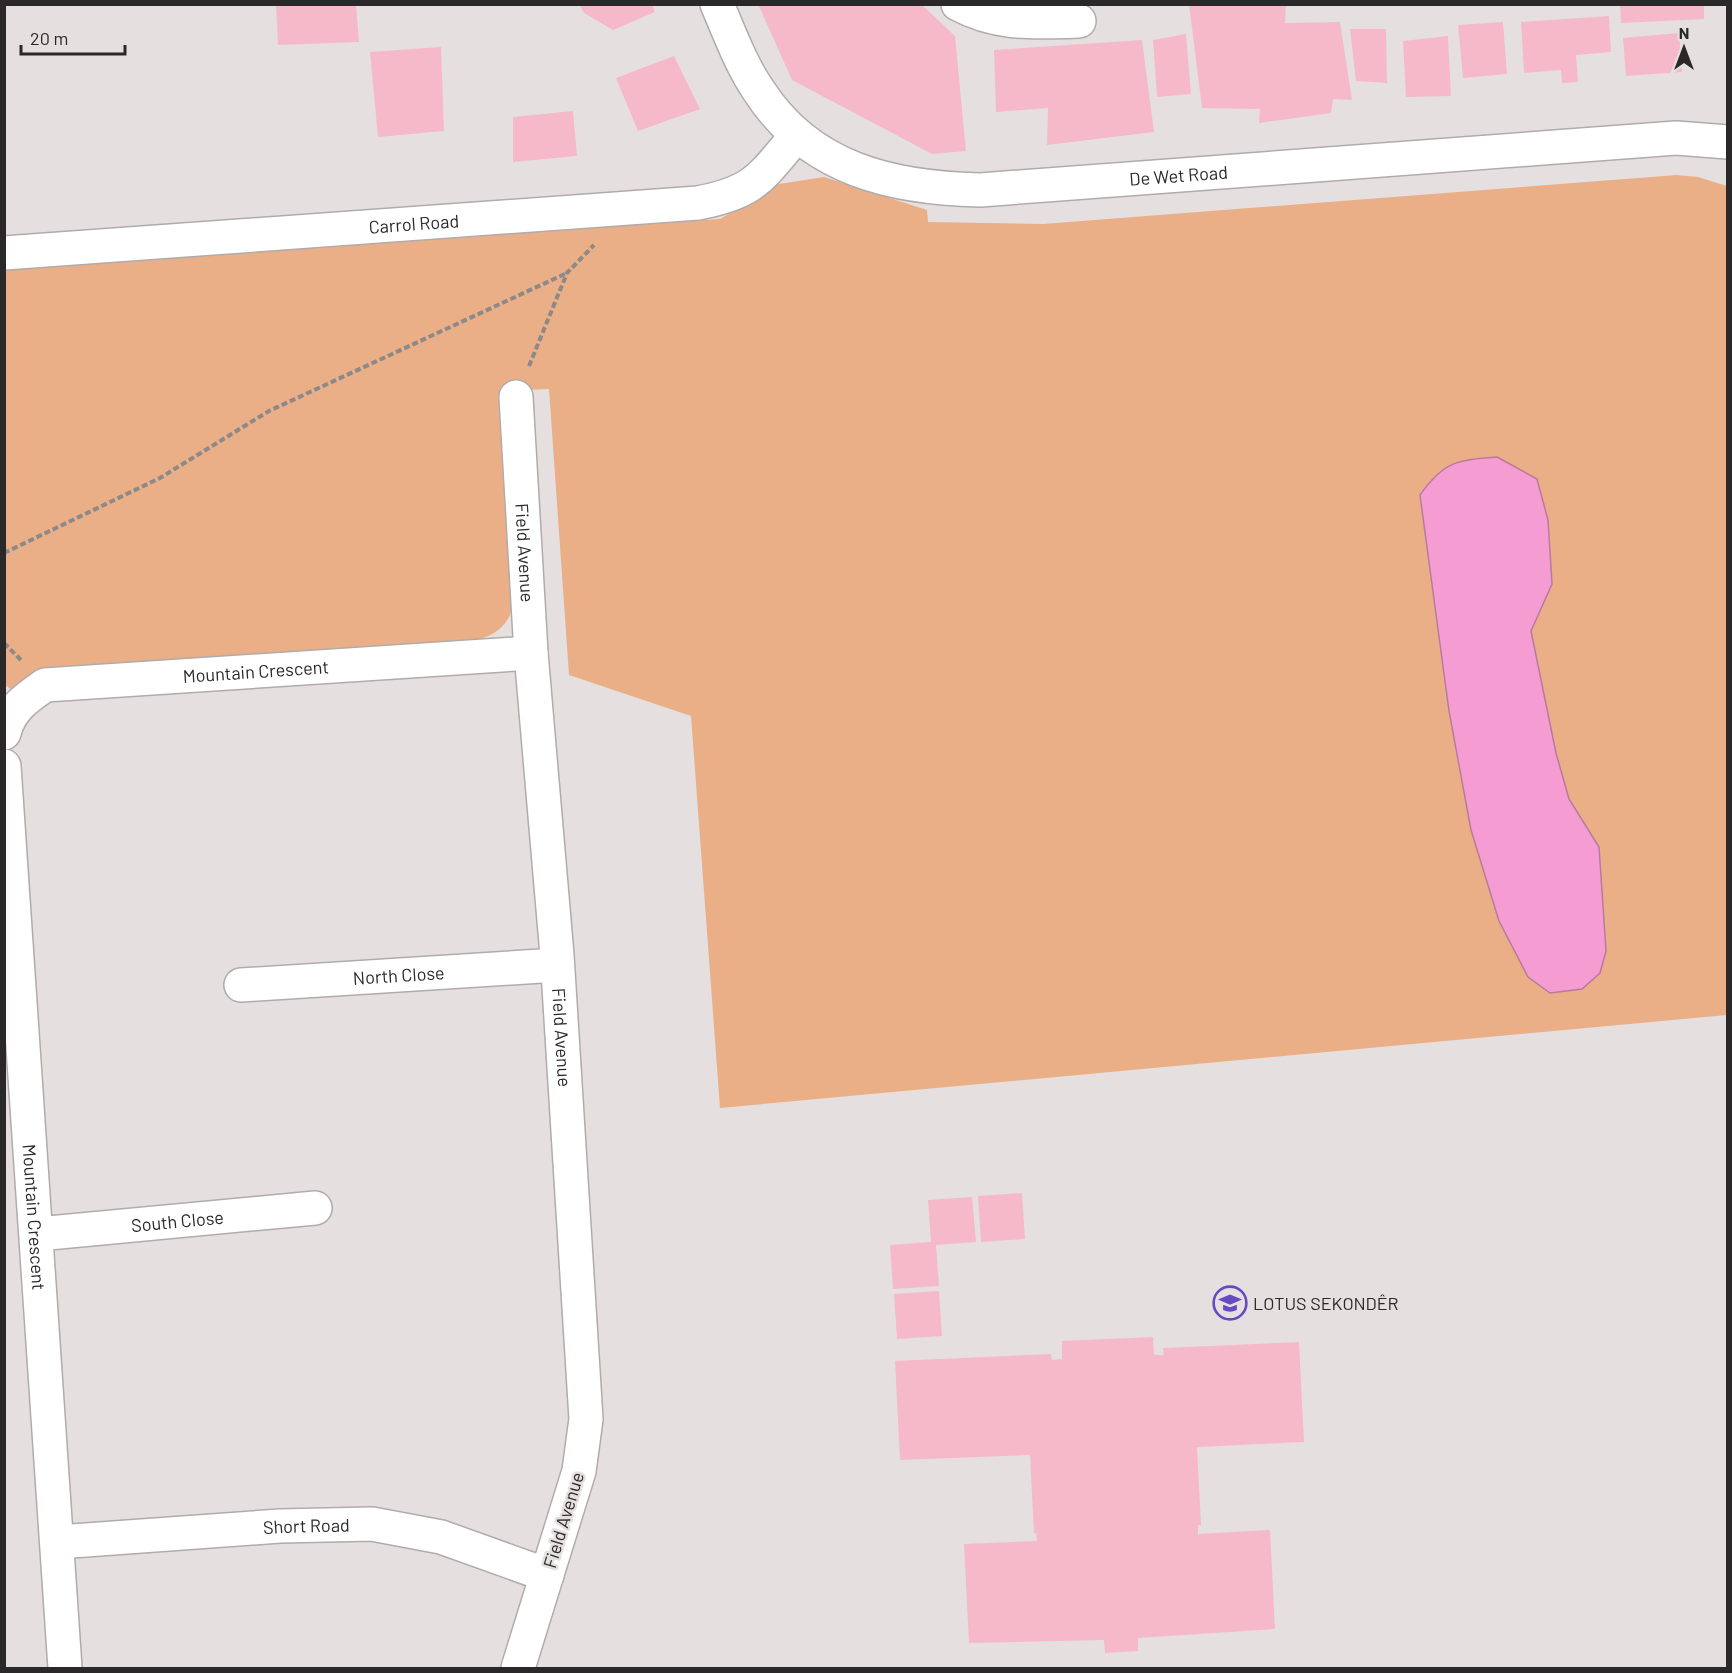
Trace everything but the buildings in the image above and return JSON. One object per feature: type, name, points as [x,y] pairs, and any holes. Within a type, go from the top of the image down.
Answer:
[{"type":"street","name":"De Wet Road","points":[[717,4],[759,92],[798,135],[846,166],[878,178],[912,186],[980,190],[1676,138],[1728,142]]},
{"type":"street","points":[[958,4],[981,16],[999,21],[1079,21]]},
{"type":"street","name":"Carrol Road","points":[[4,253],[698,203],[744,191],[761,177],[798,135]]},
{"type":"street","name":"Field Avenue","points":[[516,397],[531,653],[557,965],[586,1419],[579,1471],[518,1668]]},
{"type":"street","name":"Mountain Crescent","points":[[4,733],[8,719],[17,705],[45,685],[531,653]]},
{"type":"street","name":"Mountain Crescent","points":[[4,766],[38,1234],[66,1668]]},
{"type":"street","name":"North Close","points":[[241,985],[557,965]]},
{"type":"street","name":"South Close","points":[[38,1234],[315,1208]]},
{"type":"street","name":"Short Road","points":[[57,1542],[280,1526],[372,1524],[441,1537],[547,1575]]},
{"type":"path","points":[[4,553],[160,478],[269,411],[567,273],[630,208]]},
{"type":"path","points":[[516,397],[567,273]]},
{"type":"shaded area","points":[[1677,175],[1698,177],[1727,186],[1727,1015],[720,1108],[691,716],[569,675],[549,389],[500,391],[512,508],[515,575],[509,617],[493,634],[472,641],[13,691],[5,685],[5,270],[720,219],[779,184],[824,177],[927,210],[928,222],[1043,224]]},
{"type":"shaded area","points":[[1497,457],[1537,479],[1548,520],[1552,584],[1531,631],[1556,753],[1569,799],[1599,847],[1606,951],[1600,973],[1582,989],[1550,993],[1528,977],[1499,921],[1471,830],[1449,711],[1420,495],[1437,475],[1452,464],[1471,459]]},
{"type":"place","name":"LOTUS SEKONDÊR","points":[[1230,1303]]}]
